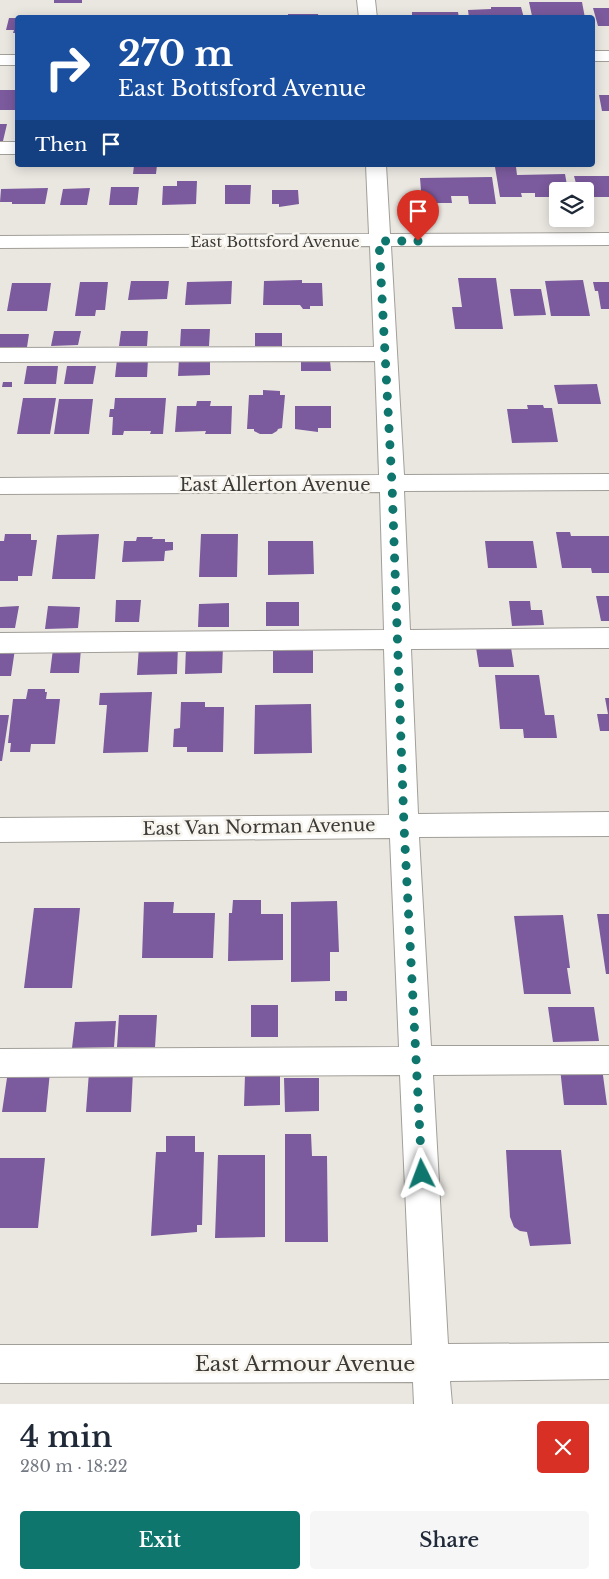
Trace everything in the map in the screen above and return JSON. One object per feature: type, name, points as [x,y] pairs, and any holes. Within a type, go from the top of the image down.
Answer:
[{"type":"street","points":[[366,0],[368,15]]},
{"type":"street","points":[[595,56],[609,56]]},
{"type":"street","points":[[0,60],[15,60]]},
{"type":"street","points":[[0,148],[15,148]]},
{"type":"street","points":[[376,167],[392,484],[404,826],[433,1404]]},
{"type":"street","name":"East Bottsford Avenue","points":[[0,242],[609,239]]},
{"type":"street","points":[[0,355],[385,354]]},
{"type":"street","name":"East Allerton Avenue","points":[[0,486],[609,482]]},
{"type":"street","points":[[0,643],[609,638]]},
{"type":"street","name":"East Van Norman Avenue","points":[[0,830],[609,824]]},
{"type":"street","points":[[0,1063],[609,1060]]},
{"type":"street","name":"East Armour Avenue","points":[[0,1364],[431,1363],[609,1360]]},
{"type":"building","points":[[54,0],[82,0],[82,3],[54,3]]},
{"type":"building","points":[[529,2],[582,2],[584,15],[532,15]]},
{"type":"building","points":[[491,7],[521,7],[523,15],[469,15],[468,10],[491,9]]},
{"type":"building","points":[[593,8],[609,8],[609,26],[598,26]]},
{"type":"building","points":[[412,12],[458,12],[458,15],[412,15]]},
{"type":"building","points":[[318,14],[318,15],[288,15]]},
{"type":"building","points":[[9,18],[15,18],[15,33],[13,33],[14,30],[6,30]]},
{"type":"building","points":[[0,90],[15,90],[15,110],[0,110]]},
{"type":"building","points":[[599,95],[609,95],[609,111],[602,111]]},
{"type":"building","points":[[0,124],[7,124],[3,141],[0,141]]},
{"type":"building","points":[[134,167],[157,167],[156,174],[133,174]]},
{"type":"building","points":[[495,167],[516,167],[517,175],[565,174],[566,182],[549,182],[549,197],[535,197],[535,193],[521,193],[522,197],[500,197]]},
{"type":"building","points":[[574,176],[609,176],[609,197],[594,197],[594,182],[576,182]]},
{"type":"building","points":[[492,177],[496,204],[469,204],[468,196],[451,196],[452,203],[422,203],[420,178]]},
{"type":"building","points":[[177,181],[197,181],[196,204],[162,205],[163,186],[177,186]]},
{"type":"building","points":[[225,185],[251,185],[250,204],[225,204]]},
{"type":"building","points":[[111,187],[139,187],[137,205],[109,205]]},
{"type":"building","points":[[48,188],[45,204],[0,202],[1,189]]},
{"type":"building","points":[[90,188],[87,205],[60,205],[63,189]]},
{"type":"building","points":[[272,190],[298,190],[299,204],[279,207],[279,204],[272,204]]},
{"type":"building","points":[[458,278],[496,278],[503,329],[455,329],[452,307],[462,307]]},
{"type":"building","points":[[302,280],[302,283],[322,283],[323,306],[310,306],[310,309],[303,309],[300,305],[263,305],[264,281]]},
{"type":"building","points":[[583,280],[590,316],[551,316],[545,281]]},
{"type":"building","points":[[131,281],[169,281],[167,299],[128,300]]},
{"type":"building","points":[[232,281],[231,304],[185,305],[187,282]]},
{"type":"building","points":[[80,282],[108,282],[105,310],[96,310],[95,316],[75,316]]},
{"type":"building","points":[[593,282],[609,282],[609,309],[601,309],[598,291],[595,291]]},
{"type":"building","points":[[12,283],[51,283],[47,311],[7,311]]},
{"type":"building","points":[[510,289],[541,289],[546,315],[514,316]]},
{"type":"building","points":[[181,329],[210,329],[209,346],[180,346]]},
{"type":"building","points":[[54,331],[81,331],[78,345],[51,346]]},
{"type":"building","points":[[121,331],[148,331],[147,346],[119,346]]},
{"type":"building","points":[[255,333],[282,333],[282,346],[255,346]]},
{"type":"building","points":[[0,334],[29,334],[27,347],[0,347]]},
{"type":"building","points":[[117,359],[148,359],[147,377],[115,377]]},
{"type":"building","points":[[179,359],[210,359],[210,375],[178,376]]},
{"type":"building","points":[[301,361],[330,361],[331,371],[301,371]]},
{"type":"building","points":[[27,366],[58,366],[56,384],[24,384]]},
{"type":"building","points":[[67,366],[96,366],[93,384],[64,384]]},
{"type":"building","points":[[3,382],[12,382],[12,387],[2,387]]},
{"type":"building","points":[[597,384],[601,404],[558,404],[554,385]]},
{"type":"building","points":[[263,390],[280,391],[280,395],[285,395],[282,428],[272,434],[260,434],[254,431],[254,429],[247,429],[249,395],[263,395]]},
{"type":"building","points":[[23,398],[56,398],[50,434],[17,434]]},
{"type":"building","points":[[115,398],[166,398],[163,434],[150,434],[151,431],[124,431],[123,435],[112,435],[113,417],[109,417],[110,409],[114,409]]},
{"type":"building","points":[[59,399],[93,399],[89,434],[54,434]]},
{"type":"building","points":[[197,401],[211,401],[210,406],[232,406],[231,434],[205,434],[206,431],[175,432],[177,406],[196,406]]},
{"type":"building","points":[[527,405],[543,405],[544,408],[552,408],[558,442],[512,443],[507,409],[528,409]]},
{"type":"building","points":[[295,406],[331,406],[331,428],[318,428],[318,432],[295,429]]},
{"type":"building","points":[[556,532],[570,532],[571,536],[609,536],[609,573],[592,573],[591,568],[562,568]]},
{"type":"building","points":[[5,534],[31,534],[31,540],[37,540],[32,576],[18,576],[18,581],[0,581],[0,541],[4,541]]},
{"type":"building","points":[[99,534],[95,579],[52,579],[57,535]]},
{"type":"building","points":[[201,534],[238,534],[237,577],[199,577]]},
{"type":"building","points":[[137,537],[165,539],[165,542],[173,542],[173,550],[165,551],[164,561],[122,562],[124,541],[136,541]]},
{"type":"building","points":[[268,541],[313,541],[314,574],[268,575]]},
{"type":"building","points":[[485,541],[533,541],[537,568],[488,568]]},
{"type":"building","points":[[596,596],[609,596],[609,621],[601,621]]},
{"type":"building","points":[[116,600],[141,600],[139,622],[115,622]]},
{"type":"building","points":[[509,601],[530,601],[531,610],[542,610],[544,625],[512,626]]},
{"type":"building","points":[[266,602],[299,602],[299,626],[266,626]]},
{"type":"building","points":[[229,603],[229,627],[198,627],[199,604]]},
{"type":"building","points":[[19,606],[15,628],[0,628],[0,607]]},
{"type":"building","points":[[48,606],[80,607],[78,628],[45,629]]},
{"type":"building","points":[[475,641],[510,641],[514,667],[479,667]]},
{"type":"building","points":[[273,644],[313,644],[313,673],[273,673]]},
{"type":"building","points":[[178,645],[177,674],[137,675],[139,646]]},
{"type":"building","points":[[223,646],[222,673],[185,674],[186,647]]},
{"type":"building","points":[[81,648],[79,673],[50,673],[53,649]]},
{"type":"building","points":[[0,649],[15,649],[11,676],[0,676]]},
{"type":"building","points":[[495,675],[539,675],[545,715],[554,715],[557,738],[524,738],[523,729],[500,729]]},
{"type":"building","points":[[28,689],[45,689],[45,692],[47,692],[46,699],[60,699],[55,744],[31,744],[30,752],[10,752],[11,743],[8,743],[13,699],[26,699]]},
{"type":"building","points":[[152,692],[148,752],[103,753],[107,705],[99,705],[100,693]]},
{"type":"building","points":[[605,698],[609,698],[609,731],[600,731],[597,714],[608,714]]},
{"type":"building","points":[[181,702],[205,702],[205,707],[224,707],[223,752],[187,752],[187,747],[173,747],[174,729],[180,728]]},
{"type":"building","points":[[311,704],[312,753],[254,754],[255,705]]},
{"type":"building","points":[[0,715],[9,715],[2,761],[0,761]]},
{"type":"building","points":[[233,900],[261,900],[261,914],[283,914],[283,960],[228,961],[229,913],[232,913]]},
{"type":"building","points":[[337,901],[339,952],[330,952],[330,981],[291,982],[291,902]]},
{"type":"building","points":[[144,902],[174,902],[173,913],[215,913],[213,958],[142,958]]},
{"type":"building","points":[[34,908],[80,908],[72,988],[24,988]]},
{"type":"building","points":[[597,914],[609,914],[609,974],[606,974]]},
{"type":"building","points":[[563,915],[570,968],[567,968],[571,994],[524,994],[514,916]]},
{"type":"building","points":[[335,991],[347,991],[347,1001],[335,1001]]},
{"type":"building","points":[[251,1005],[278,1005],[278,1037],[251,1037]]},
{"type":"building","points":[[548,1007],[594,1007],[599,1041],[553,1042]]},
{"type":"building","points":[[119,1015],[157,1015],[155,1047],[117,1047]]},
{"type":"building","points":[[116,1021],[114,1047],[72,1048],[75,1022]]},
{"type":"building","points":[[560,1068],[602,1068],[607,1105],[564,1105]]},
{"type":"building","points":[[8,1071],[50,1072],[46,1112],[2,1112]]},
{"type":"building","points":[[133,1071],[131,1112],[86,1112],[89,1072]]},
{"type":"building","points":[[245,1075],[280,1075],[280,1105],[244,1106]]},
{"type":"building","points":[[284,1078],[319,1078],[319,1111],[285,1112]]},
{"type":"building","points":[[285,1134],[311,1134],[312,1156],[327,1156],[328,1242],[285,1242]]},
{"type":"building","points":[[166,1136],[195,1136],[195,1152],[204,1152],[202,1225],[197,1225],[197,1232],[151,1236],[156,1152],[166,1152]]},
{"type":"building","points":[[506,1150],[561,1150],[571,1244],[530,1246],[527,1232],[520,1231],[514,1227],[510,1217]]},
{"type":"building","points":[[218,1155],[265,1155],[265,1237],[215,1238]]},
{"type":"building","points":[[0,1158],[45,1158],[38,1228],[0,1228]]},
{"type":"route","points":[[418,241],[379,241],[392,484],[404,826],[422,1174]]}]
